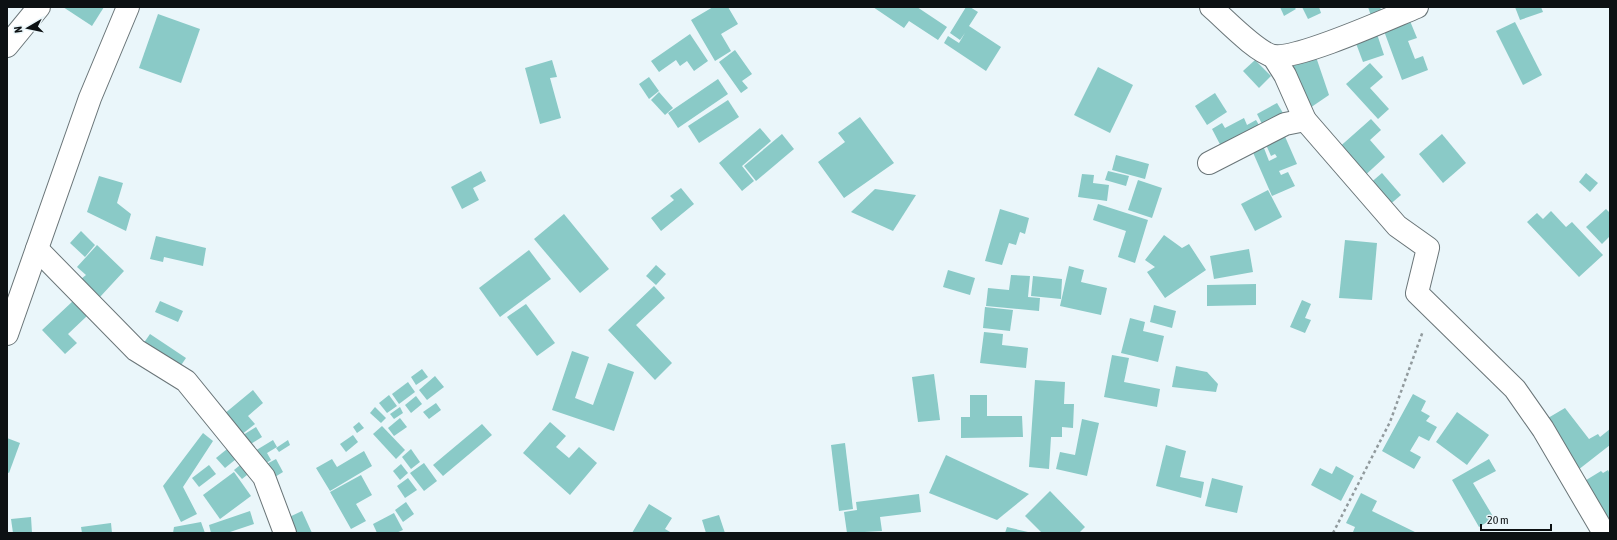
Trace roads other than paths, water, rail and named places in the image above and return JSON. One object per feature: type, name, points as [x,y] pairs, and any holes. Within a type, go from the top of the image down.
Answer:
[{"type":"street","points":[[7,46],[39,7]]},
{"type":"street","points":[[7,334],[90,98],[128,7]]},
{"type":"street","points":[[1211,7],[1259,50],[1273,56],[1292,54],[1370,27],[1417,7]]},
{"type":"street","points":[[1273,56],[1284,75],[1305,120],[1397,226],[1428,248],[1418,293],[1515,389],[1543,429],[1604,533]]},
{"type":"street","points":[[1209,163],[1285,124],[1305,120]]},
{"type":"street","points":[[37,249],[136,350],[186,381],[264,477],[285,533]]}]
